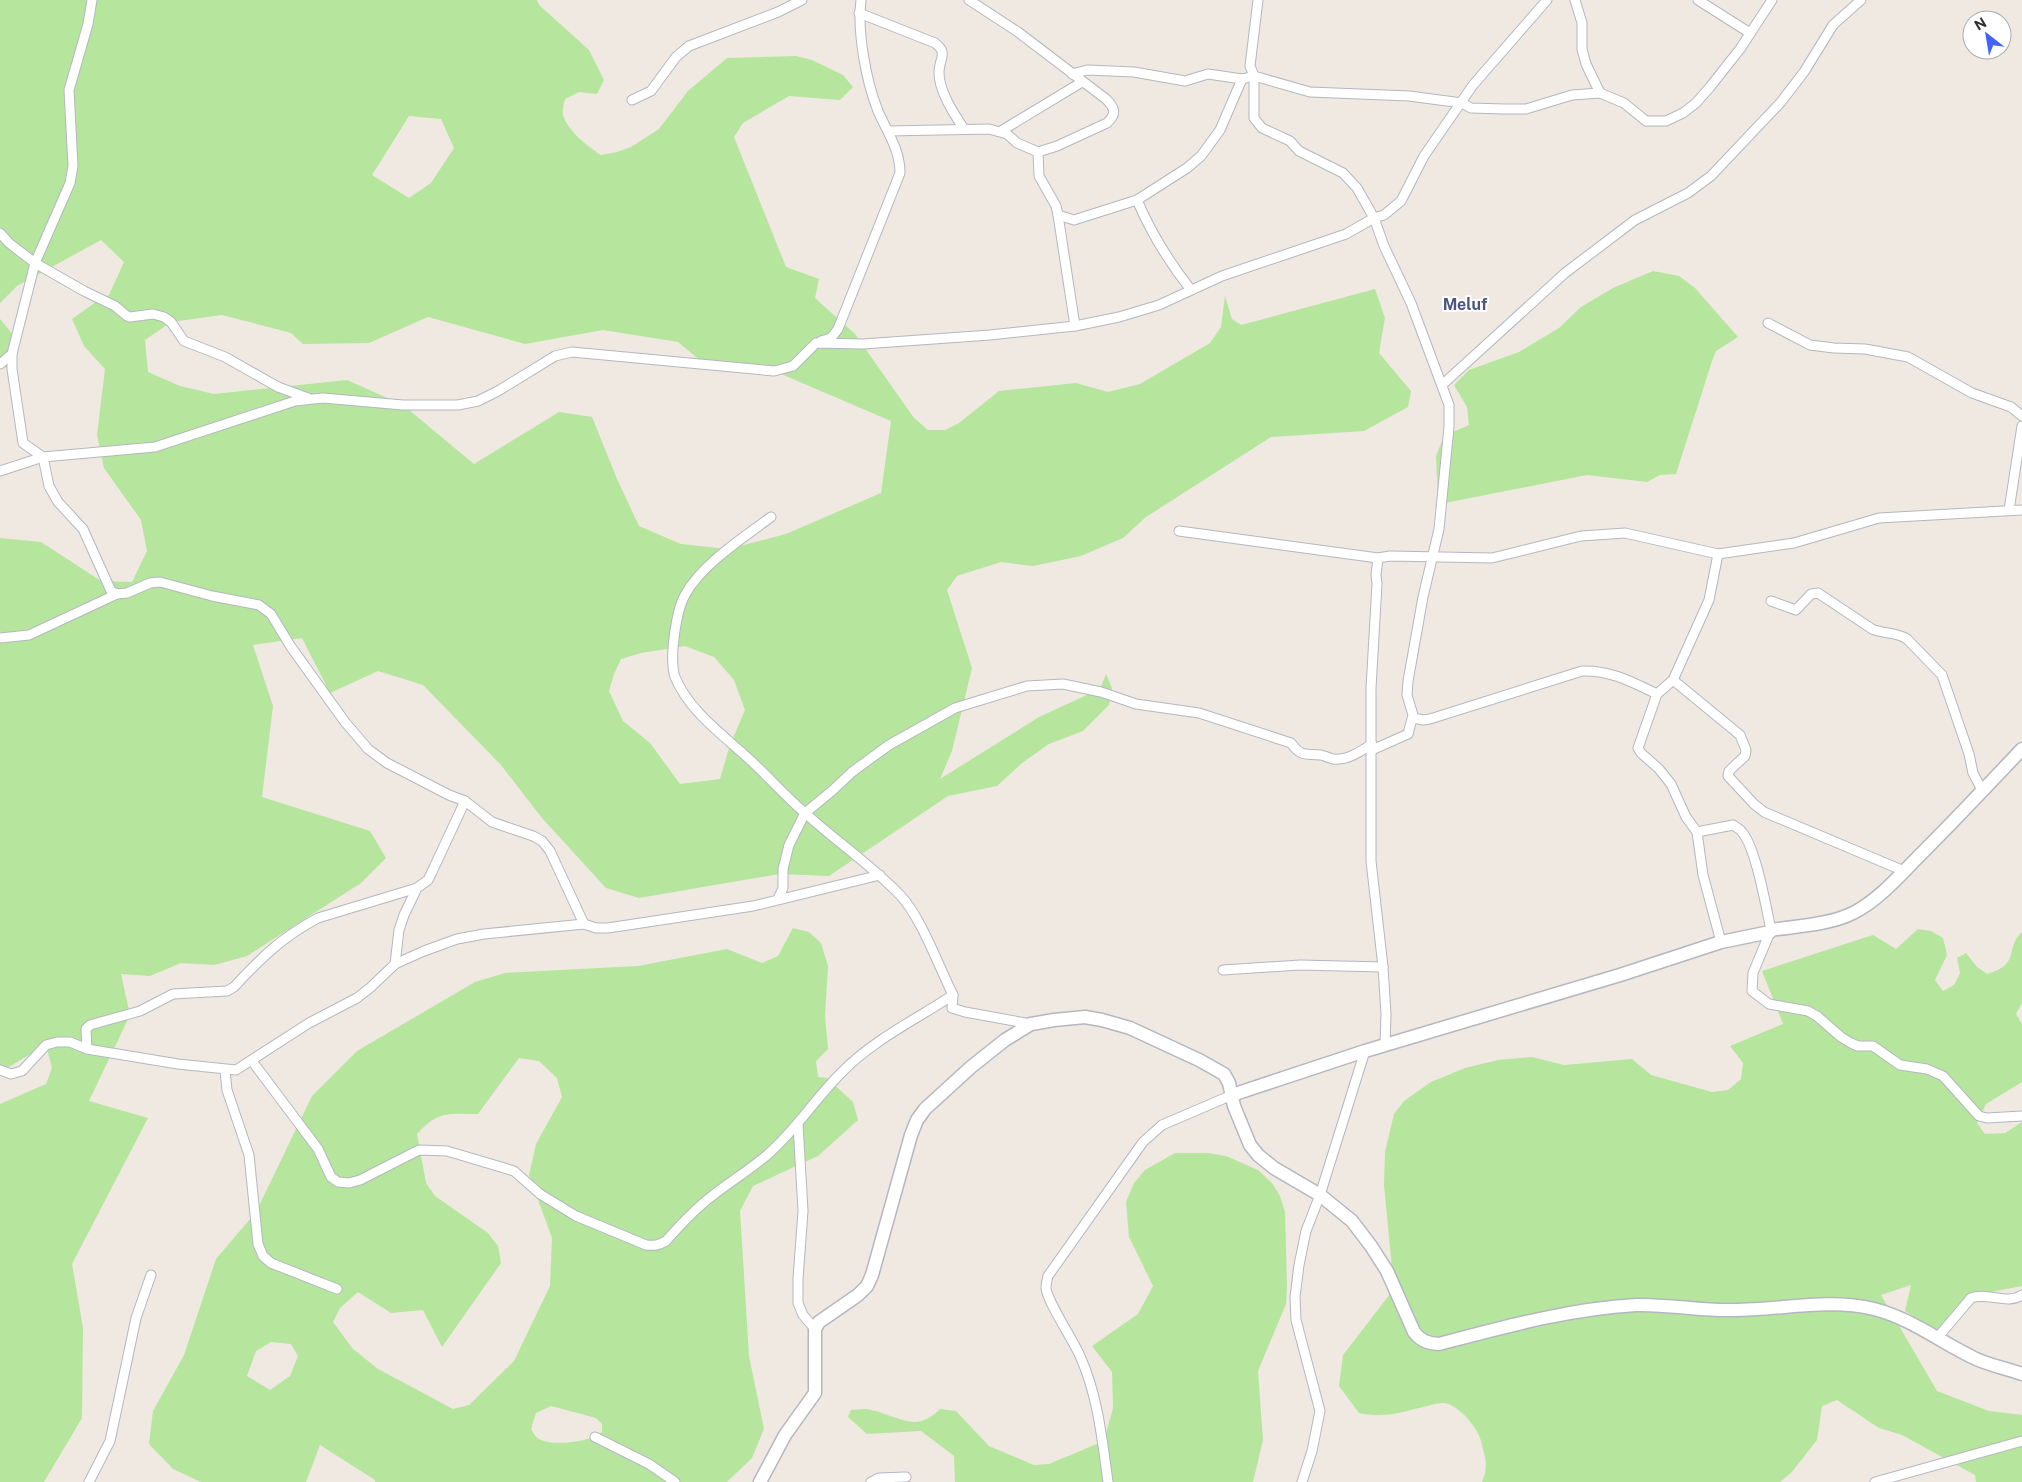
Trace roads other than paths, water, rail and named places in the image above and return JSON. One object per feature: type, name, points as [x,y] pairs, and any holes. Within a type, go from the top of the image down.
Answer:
[{"type":"street","points":[[92,0],[88,24],[69,90],[73,166],[70,183],[35,263],[12,354],[14,387],[23,443],[43,457],[49,486],[58,502],[83,529],[111,592],[117,594]]},
{"type":"street","points":[[632,100],[650,91],[676,57],[689,46],[778,12],[802,0]]},
{"type":"street","points":[[0,471],[43,457],[154,446],[294,401],[309,398],[403,405],[458,405],[478,401],[555,356],[572,352],[774,371],[793,366],[816,343],[831,338],[838,329],[900,173],[900,163],[894,142],[870,87],[859,13],[861,0]]},
{"type":"street","points":[[888,131],[964,129],[1001,131],[1017,143],[1038,152],[1057,146],[1107,124],[1113,118],[1115,112],[1112,105],[1018,32],[970,0]]},
{"type":"street","points":[[778,899],[782,888],[783,869],[789,845],[805,813],[852,772],[889,745],[955,708],[1027,686],[1064,684],[1100,692],[1136,704],[1199,713],[1291,743],[1297,751],[1306,756],[1322,755],[1334,759],[1345,758],[1408,734],[1412,718],[1407,695],[1408,681],[1423,597],[1440,529],[1449,427],[1449,404],[1411,303],[1384,246],[1374,218],[1357,188],[1343,173],[1262,128],[1254,118],[1254,76],[1250,66],[1258,0]]},
{"type":"street","points":[[816,343],[863,344],[990,335],[1075,326],[1119,317],[1159,305],[1222,276],[1346,234],[1374,218],[1384,215],[1400,201],[1424,156],[1473,85],[1547,0]]},
{"type":"street","points":[[1575,0],[1582,23],[1582,49],[1589,71],[1600,93]]},
{"type":"street","points":[[1698,0],[1750,33]]},
{"type":"street","points":[[1072,74],[1087,70],[1134,72],[1185,81],[1208,74],[1242,79],[1254,76],[1310,92],[1409,96],[1462,103],[1471,108],[1520,110],[1572,95],[1600,93],[1624,103],[1646,121],[1666,122],[1696,103],[1734,56],[1772,0]]},
{"type":"street","points":[[1442,385],[1565,274],[1635,220],[1688,193],[1711,176],[1781,102],[1804,72],[1833,25],[1861,0]]},
{"type":"street","points":[[859,13],[941,47],[943,54],[940,76],[948,105],[964,129]]},
{"type":"street","points":[[1058,215],[1074,220],[1137,200],[1168,181],[1201,156],[1220,130],[1242,79]]},
{"type":"street","points":[[1001,131],[1082,82]]},
{"type":"street","points":[[1038,152],[1039,176],[1056,206],[1058,215],[1075,326]]},
{"type":"street","points":[[1137,200],[1149,228],[1172,266],[1191,290]]},
{"type":"street","points":[[0,234],[35,263],[115,306],[127,316],[153,314],[164,317],[171,322],[184,340],[225,357],[278,388],[309,398]]},
{"type":"street","points":[[1768,323],[1810,345],[1865,349],[1908,358],[1972,393],[2011,407],[2022,416]]},
{"type":"street","points":[[0,364],[12,354]]},
{"type":"street","points":[[2009,510],[2022,426]]},
{"type":"street","points":[[1179,531],[1378,558],[1390,556],[1492,558],[1581,536],[1625,533],[1718,554],[1794,543],[1880,518],[2022,510]]},
{"type":"street","points":[[772,516],[709,566],[686,594],[678,612],[674,656],[674,674],[685,697],[805,813],[880,875],[901,896],[913,913],[953,995],[952,1008],[1031,1024],[1085,1017],[1102,1020],[1130,1028],[1199,1060],[1224,1074],[1229,1083],[1234,1106],[1245,1136],[1258,1155],[1274,1168],[1320,1196],[1352,1221],[1387,1271],[1414,1332],[1420,1339],[1428,1343],[1439,1344],[1557,1314],[1638,1305],[1733,1310],[1820,1305],[1850,1306],[1872,1308],[1887,1313],[1912,1323],[1975,1358],[2022,1374]]},
{"type":"street","points":[[1718,554],[1709,600],[1673,680],[1657,694],[1638,748],[1640,753],[1660,769],[1671,784],[1686,817],[1697,832],[1703,875],[1721,942]]},
{"type":"street","points":[[1378,558],[1371,688],[1371,861],[1383,967],[1386,1014],[1385,1044]]},
{"type":"street","points":[[0,638],[29,635],[117,594],[127,593],[150,582],[160,582],[212,596],[259,605],[271,614],[291,648],[344,722],[368,749],[387,763],[449,795],[465,801],[492,822],[542,841],[550,851],[584,924]]},
{"type":"street","points":[[1771,601],[1796,610],[1811,594],[1818,593],[1872,629],[1880,633],[1907,639],[1942,674],[1961,728],[1973,773],[1983,792]]},
{"type":"street","points":[[1412,718],[1423,720],[1582,671],[1593,670],[1617,675],[1657,694]]},
{"type":"street","points":[[1673,680],[1740,734],[1746,750],[1745,756],[1729,771],[1728,776],[1754,804],[1764,812],[1904,871]]},
{"type":"street","points":[[1108,1482],[1097,1404],[1089,1377],[1046,1287],[1048,1276],[1143,1142],[1162,1125],[1232,1095],[1385,1044],[1611,978],[1721,942],[1839,919],[1852,914],[1867,905],[1904,871],[1983,792],[2022,748]]},
{"type":"street","points":[[87,1049],[86,1029],[90,1025],[140,1011],[173,994],[227,991],[234,987],[273,947],[318,918],[417,888],[428,880],[465,801]]},
{"type":"street","points":[[1697,832],[1733,825],[1742,832],[1751,850],[1759,876],[1771,931],[1753,973],[1752,991],[1758,997],[1769,1004],[1808,1012],[1817,1016],[1841,1037],[1851,1043],[1858,1046],[1873,1046],[1900,1065],[1927,1069],[1943,1076],[1965,1103],[1979,1116],[1987,1118],[2022,1116]]},
{"type":"street","points":[[0,1070],[11,1074],[22,1071],[46,1045],[57,1042],[70,1042],[87,1049],[225,1070],[236,1070],[309,1023],[357,998],[395,964],[457,939],[484,934],[584,924],[596,928],[608,928],[753,906],[880,875]]},
{"type":"street","points":[[395,964],[400,930],[417,888]]},
{"type":"street","points":[[1223,970],[1300,965],[1383,967]]},
{"type":"street","points":[[252,1061],[318,1149],[331,1177],[338,1182],[349,1183],[360,1180],[419,1150],[447,1151],[514,1171],[540,1194],[576,1216],[646,1245],[653,1246],[666,1241],[712,1195],[768,1154],[798,1124],[841,1073],[871,1047],[953,995]]},
{"type":"street","points":[[760,1482],[785,1435],[815,1393],[815,1329],[819,1322],[858,1295],[870,1280],[890,1214],[899,1172],[917,1120],[925,1109],[971,1066],[1005,1040],[1031,1024]]},
{"type":"street","points":[[1302,1482],[1312,1452],[1320,1411],[1296,1320],[1295,1296],[1306,1231],[1320,1196],[1365,1051]]},
{"type":"street","points":[[225,1070],[227,1090],[249,1155],[258,1244],[263,1256],[271,1263],[337,1289]]},
{"type":"street","points":[[798,1124],[803,1211],[798,1303],[803,1315],[815,1329]]},
{"type":"street","points":[[89,1482],[110,1441],[136,1318],[151,1276]]},
{"type":"street","points":[[1938,1337],[1971,1298],[1989,1296],[2015,1298],[2022,1295]]},
{"type":"street","points":[[595,1438],[649,1464],[675,1482]]},
{"type":"street","points":[[1875,1482],[2022,1441]]},
{"type":"street","points":[[871,1482],[879,1478],[906,1477]]},
{"type":"district","name":"Meluf","points":[[1465,304]]}]
